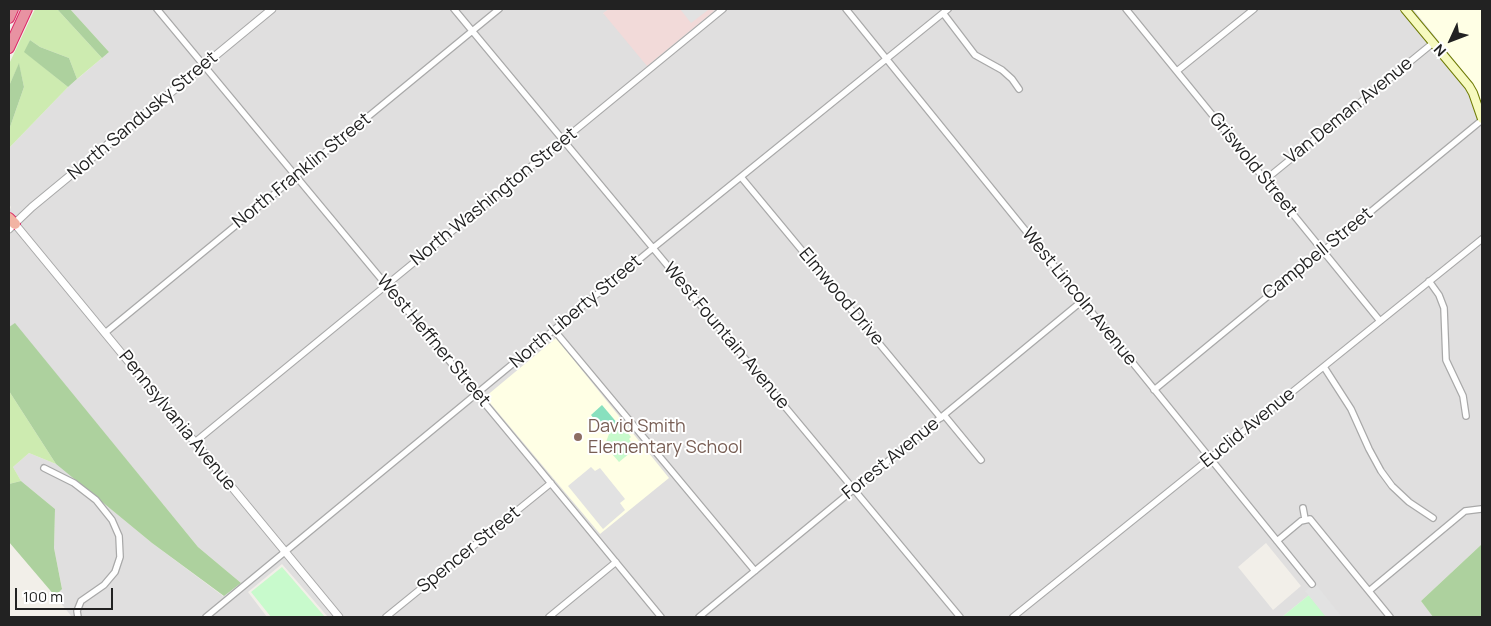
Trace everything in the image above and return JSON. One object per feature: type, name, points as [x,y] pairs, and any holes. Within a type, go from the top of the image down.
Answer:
[{"type":"highway","points":[[9,18],[13,9]]},
{"type":"highway","points":[[9,48],[27,9]]},
{"type":"main road","points":[[1406,9],[1473,93],[1482,120]]},
{"type":"street","name":"West Heffner Street","points":[[157,9],[661,617]]},
{"type":"street","name":"North Sandusky Street","points":[[11,224],[272,9]]},
{"type":"street","name":"West Fountain Avenue","points":[[454,9],[960,617]]},
{"type":"street","name":"North Franklin Street","points":[[105,333],[499,9]]},
{"type":"street","name":"North Washington Street","points":[[195,442],[723,9]]},
{"type":"street","name":"West Lincoln Avenue","points":[[846,9],[1312,584]]},
{"type":"street","name":"Griswold Street","points":[[1126,9],[1380,321]]},
{"type":"street","points":[[1176,71],[1250,10]]},
{"type":"street","name":"North Liberty Street","points":[[206,617],[653,248],[946,11]]},
{"type":"street","points":[[946,11],[975,55],[1002,70],[1019,89]]},
{"type":"street","name":"Van Deman Avenue","points":[[1265,180],[1433,42]]},
{"type":"street","name":"Campbell Street","points":[[1154,390],[1482,120]]},
{"type":"street","name":"Elmwood Drive","points":[[741,177],[942,417],[981,460]]},
{"type":"street","name":"Pennsylvania Avenue","points":[[11,224],[105,333],[339,617]]},
{"type":"street","name":"Euclid Avenue","points":[[1014,617],[1482,238]]},
{"type":"street","points":[[1429,281],[1439,295],[1444,308],[1446,360],[1463,396],[1466,416]]},
{"type":"street","name":"Forest Avenue","points":[[699,617],[1082,301]]},
{"type":"street","points":[[554,330],[755,571]]},
{"type":"street","points":[[1324,367],[1351,408],[1381,472],[1392,486],[1409,502],[1433,518]]},
{"type":"street","points":[[44,468],[74,483],[96,500],[112,520],[119,536],[120,556],[115,572],[104,585],[81,601],[77,611],[78,617]]},
{"type":"street","name":"Spencer Street","points":[[386,617],[551,483]]},
{"type":"street","points":[[1303,508],[1305,519]]},
{"type":"street","points":[[1368,591],[1465,512],[1480,509]]},
{"type":"street","points":[[1277,541],[1301,521],[1305,519],[1312,521],[1390,617]]},
{"type":"street","points":[[549,617],[616,562]]},
{"type":"shaded area","points":[[70,9],[609,9],[603,14],[714,11],[712,9],[1413,9],[1472,82],[1482,105],[1482,544],[1421,601],[1433,617],[1327,617],[1309,595],[1282,617],[328,617],[282,564],[248,592],[267,617],[72,617],[55,596],[62,588],[54,548],[55,509],[21,481],[13,467],[29,453],[56,464],[152,543],[223,596],[241,583],[198,547],[15,324],[9,327],[9,212],[11,207],[9,204],[9,148],[68,87],[109,52]],"holes":[[[1266,543],[1301,586],[1273,610],[1238,567]]]},
{"type":"shaded area","points":[[609,9],[712,9],[714,11],[647,66],[603,13]]},
{"type":"shaded area","points":[[680,9],[708,9],[708,10],[691,23]]},
{"type":"shaded area","points":[[1413,9],[1482,9],[1482,105],[1472,82]]},
{"type":"shaded area","name":"David Smith Elementary School","points":[[556,338],[669,478],[600,534],[485,397]]},
{"type":"shaded area","points":[[591,467],[595,471],[600,468],[625,499],[620,503],[625,510],[603,529],[568,486]]},
{"type":"shaded area","points":[[1315,583],[1342,617],[1326,617],[1305,591]]},
{"type":"green space","points":[[35,9],[57,9],[102,58],[77,79],[69,58],[40,47],[30,40],[25,52],[68,87],[9,148],[9,130],[24,87],[19,64],[9,86],[9,64]]},
{"type":"green space","points":[[57,9],[70,9],[109,52],[102,58]]},
{"type":"green space","points":[[30,40],[40,47],[69,58],[77,79],[68,87],[24,52]]},
{"type":"green space","points":[[19,63],[24,87],[9,130],[9,86]]},
{"type":"green space","points":[[15,323],[198,547],[241,583],[224,596],[152,543],[56,464],[9,391],[9,327]]},
{"type":"green space","points":[[9,391],[56,464],[29,453],[13,467],[21,481],[9,484]]},
{"type":"green space","points":[[602,405],[618,424],[606,434],[591,415]]},
{"type":"green space","points":[[621,425],[631,437],[629,439],[636,448],[619,462],[607,448],[606,442],[609,434]]},
{"type":"green space","points":[[21,481],[55,509],[54,548],[62,589],[55,596],[9,542],[9,484]]},
{"type":"green space","points":[[1482,544],[1482,617],[1433,617],[1421,601]]},
{"type":"green space","points":[[282,567],[325,617],[271,617],[251,592]]},
{"type":"green space","points":[[1309,595],[1327,617],[1282,617]]},
{"type":"place","name":"David Smith Elementary School","points":[[578,437]]}]
